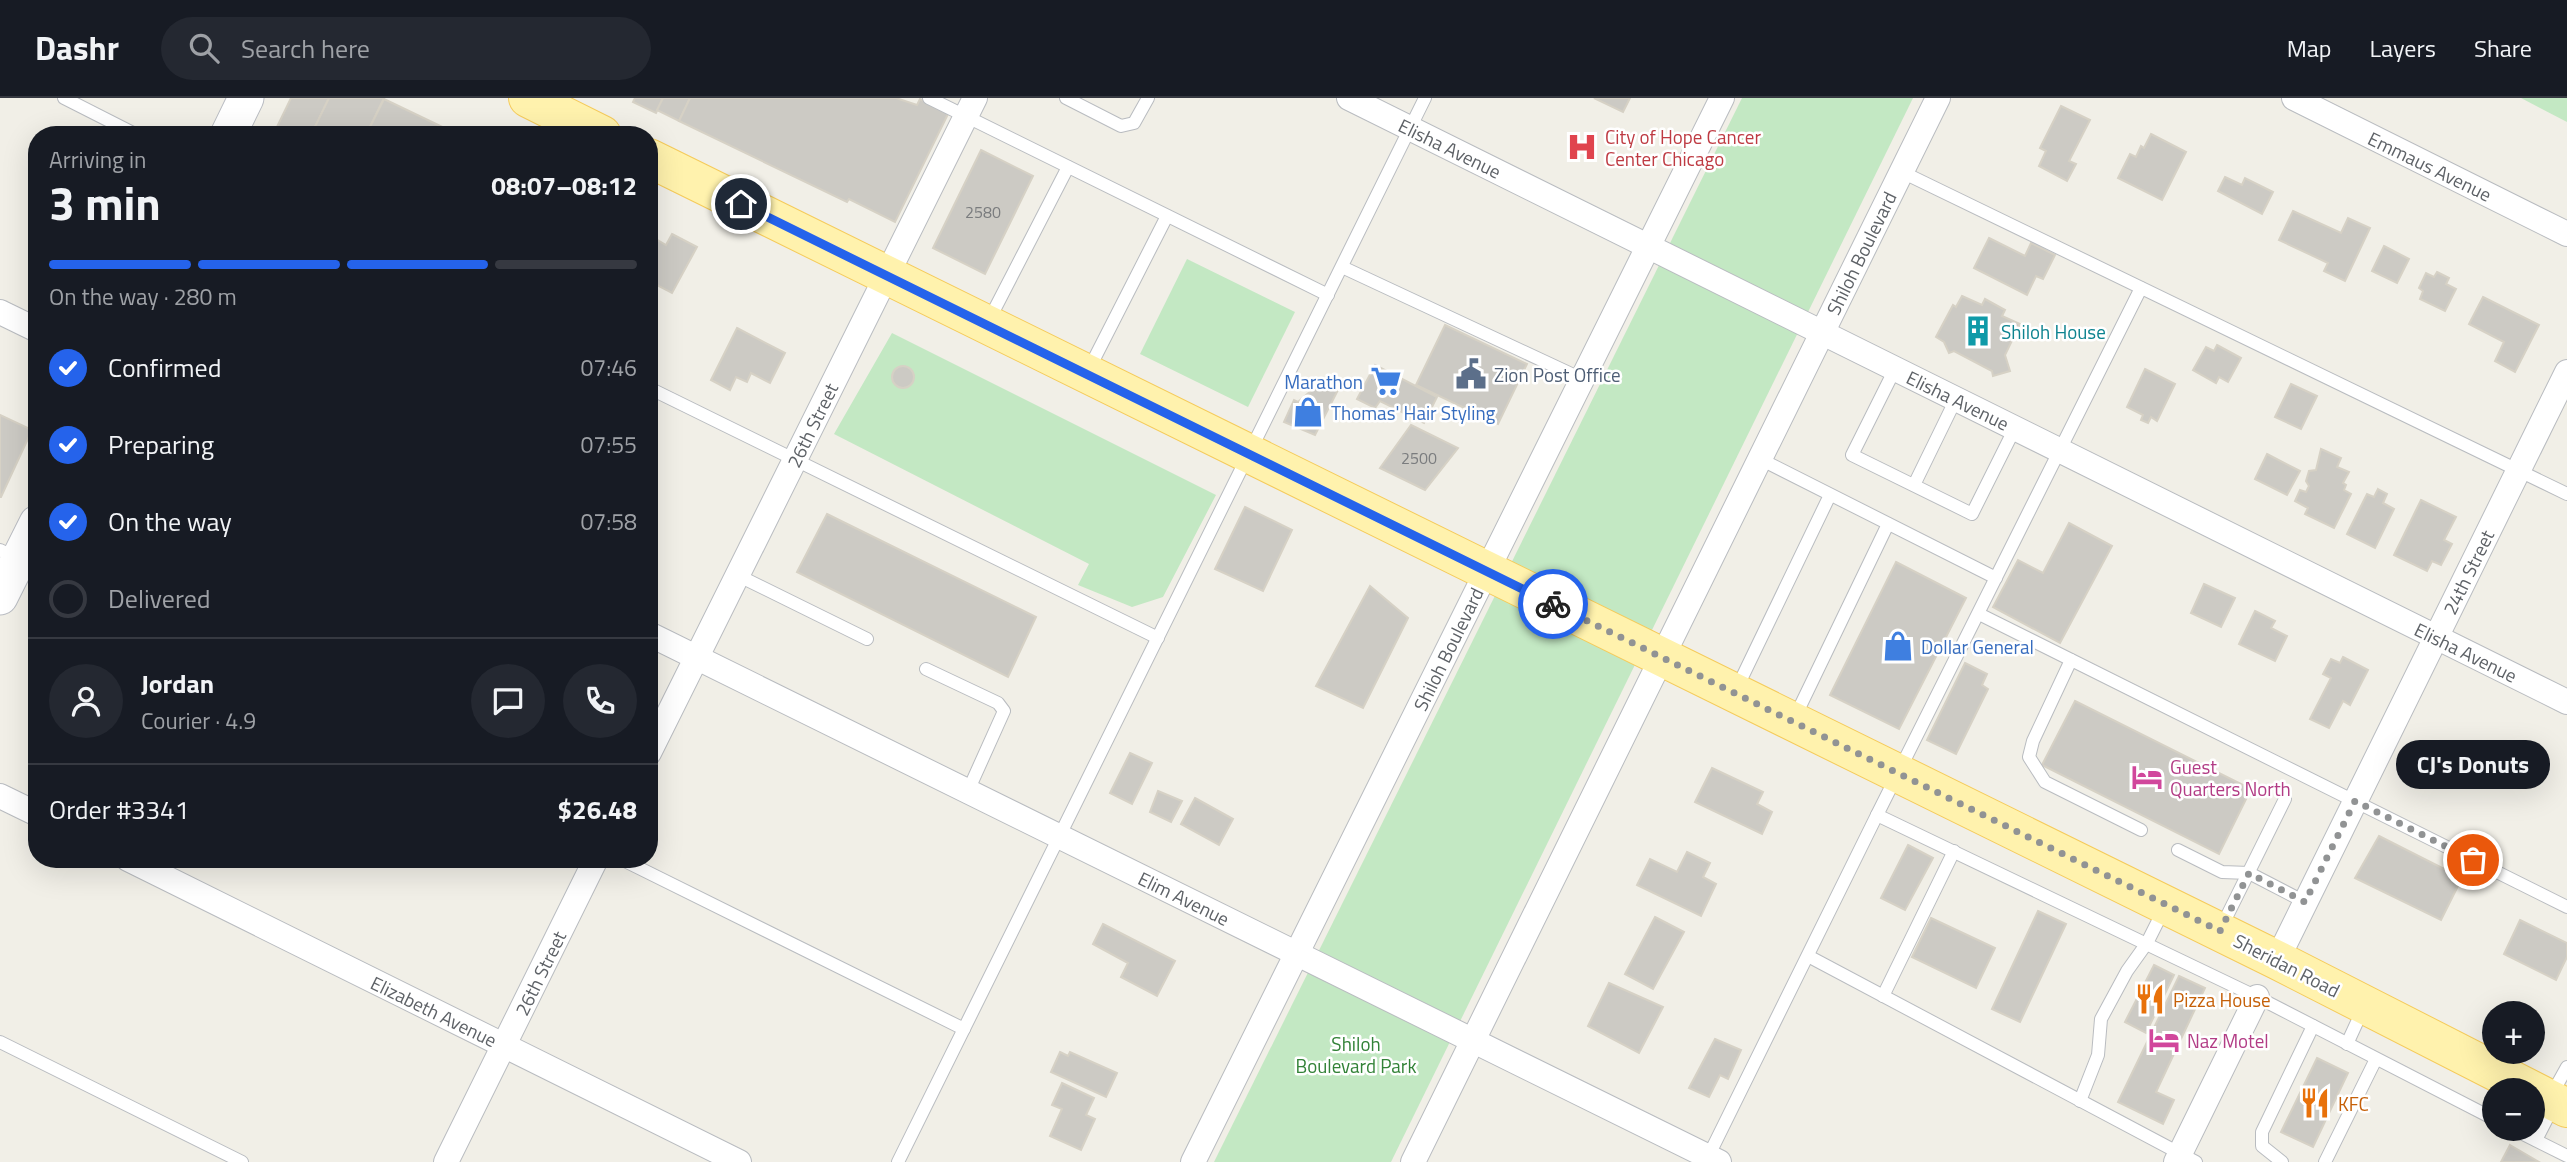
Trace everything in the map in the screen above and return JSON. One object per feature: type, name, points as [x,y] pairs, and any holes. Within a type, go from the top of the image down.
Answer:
[{"type":"main road","points":[[528,98],[584,126]]},
{"type":"main road","name":"Sheridan Road","points":[[658,163],[2220,931],[2365,1005],[2560,1094]]},
{"type":"street","points":[[232,126],[246,98]]},
{"type":"street","name":"Elisha Avenue","points":[[1349,98],[2567,702]]},
{"type":"street","name":"Shiloh Boulevard","points":[[1193,1162],[1722,98]]},
{"type":"street","name":"Shiloh Boulevard","points":[[1413,1162],[1938,98]]},
{"type":"street","name":"Emmaus Avenue","points":[[2294,98],[2567,233]]},
{"type":"street","name":"26th Street","points":[[658,735],[970,107]]},
{"type":"street","points":[[0,312],[28,326]]},
{"type":"street","name":"24th Street","points":[[2277,960],[2567,372]]},
{"type":"street","points":[[0,597],[28,541]]},
{"type":"street","name":"Elim Avenue","points":[[658,638],[1711,1160]]},
{"type":"street","points":[[0,796],[28,810]]},
{"type":"street","name":"Elizabeth Avenue","points":[[146,868],[739,1162]]},
{"type":"street","name":"26th Street","points":[[446,1162],[592,868]]},
{"type":"street","points":[[2184,1159],[2257,997]]},
{"type":"lane","points":[[64,98],[120,126]]},
{"type":"lane","points":[[929,98],[970,107],[1068,167],[1328,295]]},
{"type":"lane","points":[[1066,98],[1121,126],[1134,123],[1147,98]]},
{"type":"lane","points":[[898,1162],[1425,98]]},
{"type":"lane","points":[[987,326],[1068,167]]},
{"type":"lane","points":[[1902,172],[2567,494]]},
{"type":"lane","points":[[1086,375],[1167,216]]},
{"type":"lane","points":[[1342,267],[1582,379]]},
{"type":"lane","points":[[1711,1160],[1877,815],[2141,288]]},
{"type":"lane","points":[[1895,369],[1852,455],[1972,514],[2014,428]]},
{"type":"lane","points":[[658,392],[1158,638]]},
{"type":"lane","points":[[1914,485],[1956,399]]},
{"type":"lane","points":[[1760,459],[1996,578]]},
{"type":"lane","points":[[1734,694],[1830,495]]},
{"type":"lane","points":[[1793,722],[1888,524]]},
{"type":"lane","points":[[737,575],[867,639]]},
{"type":"lane","points":[[1979,614],[2567,907]]},
{"type":"lane","points":[[2071,660],[2033,741],[2029,757],[2045,782],[2141,830]]},
{"type":"lane","points":[[926,669],[998,703],[1004,711],[968,791]]},
{"type":"lane","points":[[2220,931],[2285,799]]},
{"type":"lane","points":[[1877,815],[2257,997],[2482,1113]]},
{"type":"lane","points":[[2178,850],[2222,872],[2249,873],[2305,902]]},
{"type":"lane","points":[[1883,996],[1954,851]]},
{"type":"lane","points":[[639,868],[964,1029]]},
{"type":"lane","points":[[2080,1101],[2098,1055],[2101,1019],[2127,971],[2147,943],[2166,905]]},
{"type":"lane","points":[[1808,956],[2184,1159]]},
{"type":"lane","points":[[2347,1044],[2365,1005]]},
{"type":"lane","points":[[2282,1162],[2262,1146],[2262,1132],[2313,1026]]},
{"type":"lane","points":[[0,1042],[242,1162]]},
{"type":"lane","points":[[2327,1160],[2376,1059]]},
{"type":"lane","points":[[2545,1123],[2560,1094]]},
{"type":"lane","points":[[2538,1141],[2567,1156]]},
{"type":"green space","name":"Shiloh Boulevard Park","points":[[1742,98],[1913,98],[1391,1162],[1214,1162]]},
{"type":"green space","points":[[2521,98],[2567,98],[2567,122]]},
{"type":"green space","points":[[1187,259],[1295,312],[1248,407],[1140,354]]},
{"type":"green space","points":[[892,333],[1216,495],[1163,597],[1132,607],[1078,585],[1089,564],[834,434]]},
{"type":"building","points":[[291,98],[329,98],[315,126],[277,126]]},
{"type":"building","points":[[329,98],[384,98],[370,126],[315,126]]},
{"type":"building","points":[[635,98],[663,98],[656,113],[633,102]]},
{"type":"building","points":[[663,98],[690,98],[679,121],[657,110]]},
{"type":"building","points":[[690,98],[896,98],[917,105],[920,99],[949,112],[895,222],[849,199],[847,202],[679,121]]},
{"type":"building","points":[[1594,98],[1630,98],[1623,112]]},
{"type":"building","points":[[384,99],[440,126],[370,126]]},
{"type":"building","points":[[2061,106],[2090,120],[2069,161],[2076,164],[2067,181],[2039,166],[2046,151],[2040,148]]},
{"type":"building","points":[[2151,134],[2186,152],[2162,200],[2118,178],[2130,154],[2136,157]]},
{"type":"building","points":[[981,150],[1033,176],[985,274],[933,248]]},
{"type":"building","points":[[2225,177],[2242,185],[2245,178],[2273,192],[2262,214],[2218,191]]},
{"type":"building","points":[[2293,211],[2341,233],[2348,218],[2370,228],[2345,281],[2324,271],[2328,263],[2279,240]]},
{"type":"building","points":[[672,234],[697,247],[672,293],[658,286],[658,240],[666,245]]},
{"type":"building","points":[[1989,238],[2025,256],[2031,243],[2055,255],[2043,279],[2036,276],[2027,295],[1974,268]]},
{"type":"building","points":[[2384,246],[2409,259],[2397,283],[2372,271]]},
{"type":"building","points":[[2437,272],[2449,278],[2446,284],[2456,289],[2445,311],[2420,299],[2423,291],[2419,288],[2426,273],[2434,277]]},
{"type":"building","name":"Shiloh House","points":[[1962,296],[1982,305],[1985,299],[2005,310],[2002,316],[2020,324],[2005,355],[2010,371],[1993,376],[1992,371],[1954,351],[1949,353],[1944,342],[1936,337],[1953,305],[1956,307]]},
{"type":"building","points":[[2483,297],[2539,325],[2515,372],[2495,361],[2504,342],[2469,324]]},
{"type":"building","name":"Zion Post Office","points":[[1445,325],[1527,364],[1498,424],[1416,385]]},
{"type":"building","points":[[737,328],[785,353],[770,383],[751,373],[747,382],[736,377],[730,390],[711,380]]},
{"type":"building","points":[[2217,345],[2241,358],[2228,382],[2219,377],[2216,383],[2193,370],[2206,347],[2214,351]]},
{"type":"building","name":"Marathon","points":[[1375,365],[1437,397],[1424,423],[1380,401],[1375,408],[1357,399]]},
{"type":"building","points":[[903,366],[913,373],[914,377],[907,387],[903,388],[893,381],[892,377],[899,367]]},
{"type":"building","points":[[2145,369],[2175,384],[2157,421],[2151,417],[2148,423],[2141,420],[2143,415],[2127,407]]},
{"type":"building","name":"Thomas' Hair Styling","points":[[1326,378],[1341,384],[1315,435],[1284,422],[1294,400],[1298,402]]},
{"type":"building","points":[[2291,384],[2317,396],[2301,429],[2275,417]]},
{"type":"building","points":[[0,415],[28,428],[28,439],[0,497]]},
{"type":"building","points":[[1411,425],[1458,448],[1425,490],[1380,468]]},
{"type":"building","points":[[2321,449],[2341,458],[2337,467],[2349,472],[2343,483],[2346,485],[2344,490],[2351,494],[2334,528],[2305,514],[2308,508],[2295,501],[2300,490],[2306,492],[2309,486],[2306,481],[2309,471],[2316,470]]},
{"type":"building","points":[[2267,454],[2300,471],[2287,495],[2255,479]]},
{"type":"building","points":[[2378,489],[2387,494],[2383,503],[2394,509],[2375,548],[2347,534],[2367,494],[2374,497]]},
{"type":"building","points":[[2421,500],[2456,517],[2444,540],[2452,544],[2441,565],[2432,561],[2427,571],[2394,555]]},
{"type":"building","points":[[1245,507],[1292,530],[1263,591],[1215,569]]},
{"type":"building","points":[[827,514],[1036,617],[1008,677],[797,572]]},
{"type":"building","points":[[2069,523],[2112,546],[2060,643],[1993,607],[2018,560],[2043,573]]},
{"type":"building","name":"Dollar General","points":[[1896,562],[1966,598],[1899,729],[1830,695]]},
{"type":"building","points":[[2204,584],[2235,598],[2221,627],[2191,613]]},
{"type":"building","points":[[1370,586],[1408,618],[1363,708],[1316,686]]},
{"type":"building","points":[[2255,611],[2275,621],[2271,628],[2287,636],[2275,661],[2239,644]]},
{"type":"building","points":[[2343,657],[2368,670],[2350,705],[2343,701],[2329,728],[2310,719],[2331,678],[2323,674],[2331,659],[2340,663]]},
{"type":"building","points":[[1965,663],[1987,674],[1982,685],[1988,689],[1956,754],[1927,740]]},
{"type":"building","name":"Guest Quarters North","points":[[2075,701],[2251,789],[2219,854],[2042,765]]},
{"type":"building","points":[[1130,753],[1152,763],[1132,804],[1110,793]]},
{"type":"building","points":[[1712,768],[1763,792],[1757,804],[1772,812],[1762,834],[1695,802]]},
{"type":"building","points":[[1158,791],[1182,801],[1171,822],[1150,812]]},
{"type":"building","points":[[1195,798],[1233,819],[1219,845],[1181,824]]},
{"type":"building","points":[[2379,836],[2462,878],[2441,920],[2355,878]]},
{"type":"building","points":[[1908,845],[1933,858],[1905,910],[1881,898]]},
{"type":"building","points":[[1687,852],[1710,863],[1703,877],[1716,884],[1701,916],[1637,885],[1650,859],[1677,872]]},
{"type":"building","points":[[2038,911],[2066,924],[2020,1022],[1992,1009]]},
{"type":"building","points":[[1655,917],[1684,932],[1653,989],[1625,974]]},
{"type":"building","points":[[1931,918],[1995,948],[1976,988],[1912,957]]},
{"type":"building","points":[[2520,920],[2567,943],[2567,957],[2556,980],[2504,954]]},
{"type":"building","points":[[1103,924],[1175,961],[1157,996],[1121,977],[1128,963],[1093,944]]},
{"type":"building","name":"Pizza House","points":[[2154,965],[2174,975],[2146,1033],[2125,1022]]},
{"type":"building","name":"Naz Motel","points":[[2179,976],[2205,988],[2156,1092],[2174,1100],[2163,1124],[2118,1102]]},
{"type":"building","points":[[1609,983],[1663,1007],[1639,1053],[1588,1026]]},
{"type":"building","points":[[1715,1039],[1741,1050],[1728,1079],[1720,1075],[1709,1097],[1689,1088]]},
{"type":"building","points":[[1060,1052],[1068,1056],[1070,1052],[1117,1073],[1106,1097],[1051,1072]]},
{"type":"building","name":"KFC","points":[[2317,1058],[2348,1073],[2313,1147],[2281,1132]]},
{"type":"building","points":[[1062,1083],[1094,1098],[1086,1115],[1095,1119],[1081,1150],[1050,1136],[1062,1109],[1052,1105]]},
{"type":"building","points":[[2510,1145],[2539,1162],[2501,1162]]},
{"type":"way so far","points":[[1553,604],[2220,931],[2249,873],[2305,902],[2355,801],[2473,860]]},
{"type":"place","name":"City of Hope Cancer Center Chicago","points":[[1582,147]]},
{"type":"place","name":"Shiloh House","points":[[1978,331]]},
{"type":"place","name":"Zion Post Office","points":[[1471,374]]},
{"type":"place","name":"Marathon","points":[[1386,381]]},
{"type":"place","name":"Thomas' Hair Styling","points":[[1308,412]]},
{"type":"place","name":"Dollar General","points":[[1898,646]]},
{"type":"place","name":"Guest Quarters North","points":[[2147,777]]},
{"type":"place","name":"CJ's Donuts","points":[[2473,860]]},
{"type":"place","name":"Pizza House","points":[[2150,999]]},
{"type":"place","name":"Naz Motel","points":[[2164,1040]]},
{"type":"place","name":"KFC","points":[[2315,1103]]},
{"type":"route","points":[[741,204],[1553,604]]}]
